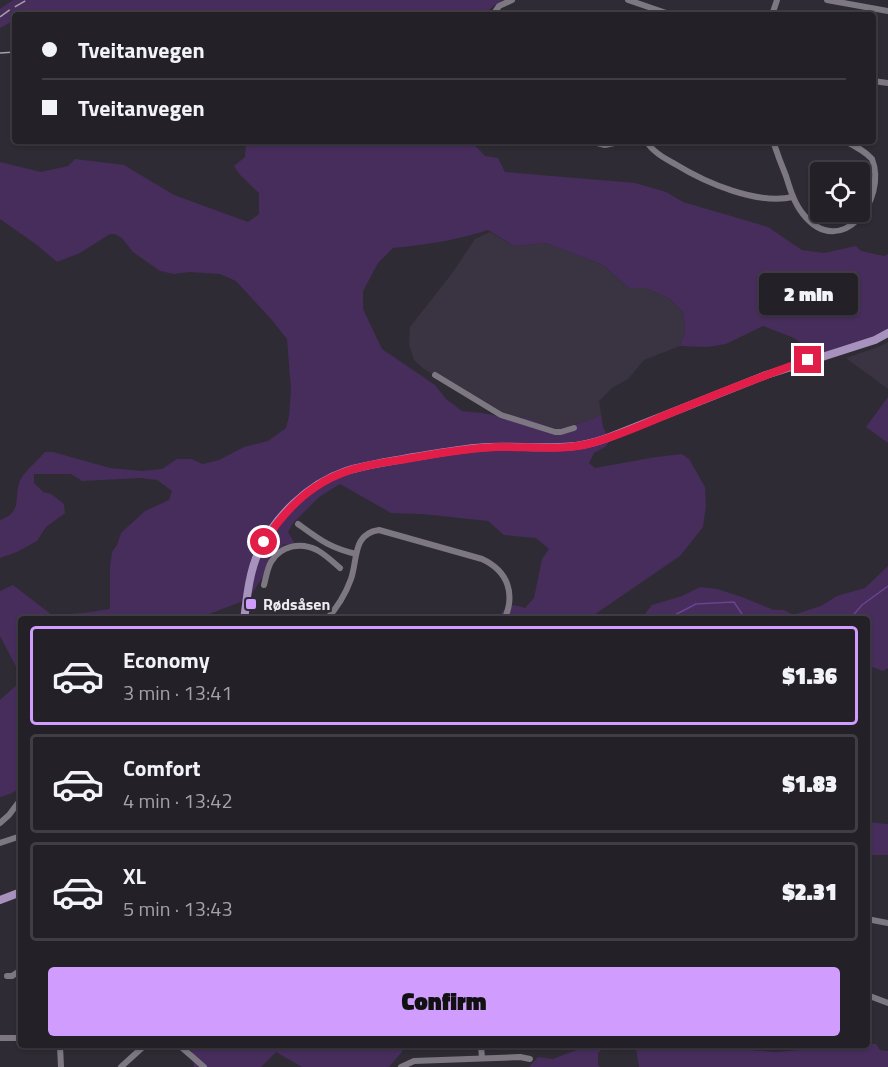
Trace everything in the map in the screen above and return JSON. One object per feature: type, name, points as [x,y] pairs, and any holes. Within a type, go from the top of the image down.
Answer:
[{"type":"main road","points":[[245,616],[254,565],[272,530],[304,495],[322,482],[340,474],[362,467],[462,449],[587,444],[777,371],[875,340],[888,333]]},
{"type":"main road","points":[[0,900],[18,893]]},
{"type":"street","points":[[495,12],[499,6],[512,0]]},
{"type":"street","points":[[628,0],[663,12]]},
{"type":"street","points":[[827,0],[888,11]]},
{"type":"street","points":[[648,144],[665,159],[696,177],[727,189],[776,199],[794,197]]},
{"type":"street","points":[[774,144],[798,207],[810,222]]},
{"type":"street","points":[[850,144],[872,158],[878,167],[881,177],[880,194]]},
{"type":"street","points":[[810,222],[821,228],[838,231],[863,222]]},
{"type":"street","points":[[435,375],[501,416],[555,432],[574,428]]},
{"type":"street","points":[[298,524],[335,549],[357,554]]},
{"type":"street","points":[[331,616],[352,577],[361,539],[370,532],[379,530],[491,563],[502,573],[509,587],[510,597],[505,616]]},
{"type":"street","points":[[264,585],[271,562],[276,555],[290,547],[307,547],[322,553],[340,568]]},
{"type":"street","points":[[322,553],[344,551]]},
{"type":"street","points":[[0,823],[18,804]]},
{"type":"street","points":[[0,843],[18,837]]},
{"type":"street","points":[[870,920],[888,923]]},
{"type":"street","points":[[7,976],[18,972]]},
{"type":"street","points":[[870,996],[888,1003]]},
{"type":"street","points":[[0,1038],[18,1038]]},
{"type":"street","points":[[60,1048],[61,1067]]},
{"type":"street","points":[[121,1067],[141,1048]]},
{"type":"street","points":[[182,1048],[204,1067]]},
{"type":"street","points":[[481,1048],[482,1058]]},
{"type":"street","points":[[401,1067],[414,1061],[520,1057],[530,1059]]},
{"type":"shaded area","points":[[13,0],[503,0],[488,12],[12,12],[12,22],[0,28],[0,9]]},
{"type":"shaded area","points":[[246,144],[474,144],[485,156],[498,158],[505,172],[635,183],[666,192],[683,202],[768,227],[802,250],[824,253],[856,246],[861,251],[884,256],[888,254],[888,330],[879,338],[820,356],[794,338],[763,326],[726,344],[708,347],[680,346],[685,331],[683,312],[670,299],[646,288],[629,288],[603,265],[546,243],[514,246],[488,230],[441,242],[393,248],[378,263],[363,291],[363,309],[382,349],[435,385],[446,399],[462,411],[510,418],[528,418],[554,429],[565,428],[601,414],[603,427],[610,441],[594,453],[589,463],[595,468],[682,454],[689,459],[705,487],[706,506],[703,527],[680,556],[592,616],[499,616],[508,606],[525,608],[534,598],[542,559],[549,549],[536,538],[504,535],[488,521],[391,513],[340,484],[319,497],[293,523],[288,532],[297,547],[284,544],[253,592],[243,601],[204,616],[18,616],[18,670],[0,636],[0,591],[13,585],[52,615],[110,609],[112,552],[121,533],[145,511],[169,500],[172,491],[157,480],[140,478],[82,481],[71,474],[34,474],[34,483],[43,492],[51,494],[64,504],[65,513],[46,527],[37,541],[0,558],[0,520],[13,512],[17,502],[19,483],[30,467],[45,452],[53,452],[110,468],[142,471],[162,469],[177,459],[191,459],[203,464],[219,460],[244,447],[268,441],[286,428],[291,390],[287,339],[236,281],[220,274],[189,272],[174,274],[160,271],[133,252],[122,238],[115,234],[110,234],[80,253],[57,262],[0,219],[0,162],[41,172],[68,166],[75,159],[124,165],[174,195],[248,222],[259,214],[259,193],[234,166],[245,157]]},
{"type":"shaded area","points":[[490,232],[514,246],[546,243],[603,265],[629,288],[646,288],[670,299],[683,312],[685,331],[680,346],[644,360],[628,379],[612,388],[599,401],[601,414],[595,418],[565,428],[554,429],[497,412],[424,369],[414,360],[409,344],[410,327],[453,272],[475,239]]},
{"type":"shaded area","points":[[888,342],[888,389],[846,358]]},
{"type":"shaded area","points":[[888,397],[888,443],[866,427]]},
{"type":"shaded area","points":[[888,566],[888,668],[883,671],[870,666],[870,616],[643,616],[652,605],[682,596],[700,587],[717,589],[774,610],[784,610],[793,615],[821,606],[837,596],[865,588]]},
{"type":"shaded area","points":[[18,684],[18,790],[0,797],[0,700]]},
{"type":"shaded area","points":[[870,822],[888,824],[888,855],[870,855]]},
{"type":"shaded area","points":[[870,1044],[876,1044],[880,1050],[888,1051],[888,1067],[639,1067],[636,1048],[733,1048],[776,1052],[822,1048],[870,1048]]},
{"type":"shaded area","points":[[191,1048],[405,1048],[389,1067],[302,1067],[276,1052],[261,1067],[194,1067]]},
{"type":"shaded area","points":[[582,1048],[604,1048],[598,1053],[600,1067],[529,1067],[538,1057],[553,1059]]},
{"type":"waterway","points":[[852,616],[862,605],[888,586]]},
{"type":"waterway","points":[[673,616],[696,604],[734,602],[743,616]]},
{"type":"railway","points":[[0,17],[27,0]]},
{"type":"railway","points":[[0,53],[12,52]]},
{"type":"place","name":"Rødsåsen","points":[[251,604]]},
{"type":"route","points":[[264,542],[278,522],[304,495],[322,482],[346,471],[462,449],[587,444],[808,360]]}]
